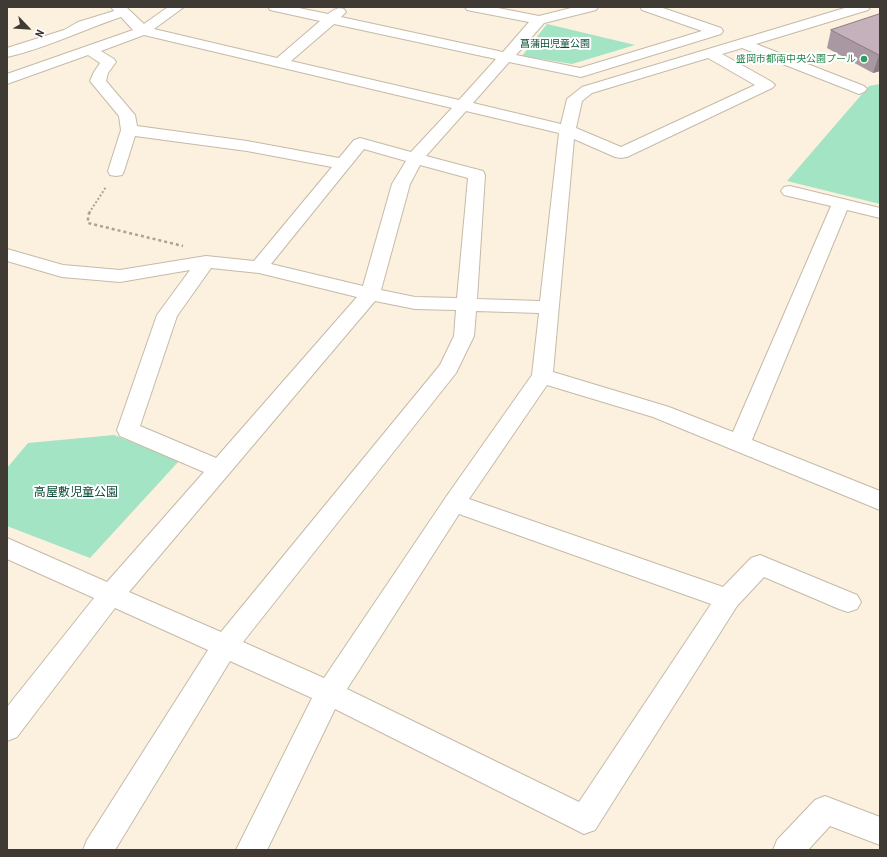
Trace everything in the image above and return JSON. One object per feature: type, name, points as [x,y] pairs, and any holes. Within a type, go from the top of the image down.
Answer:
[{"type":"street","points":[[7,79],[143,30],[177,7]]},
{"type":"street","points":[[275,7],[581,73],[716,31],[647,7]]},
{"type":"street","points":[[281,62],[345,7]]},
{"type":"street","points":[[472,7],[539,20],[591,7]]},
{"type":"street","points":[[251,850],[329,693],[454,503],[542,376],[567,130],[575,99],[587,90],[863,7]]},
{"type":"street","points":[[7,53],[69,33],[83,25],[121,9],[143,30],[567,130],[621,153],[767,85],[709,53]]},
{"type":"street","points":[[7,728],[111,595],[370,294],[401,184],[415,159],[539,20]]},
{"type":"street","points":[[742,43],[859,89]]},
{"type":"street","points":[[90,50],[109,62],[101,72],[98,81],[127,115],[129,130],[116,171]]},
{"type":"street","points":[[129,130],[247,146],[343,164]]},
{"type":"street","points":[[98,850],[225,646],[449,368],[464,336],[477,175],[360,143],[259,267]]},
{"type":"street","points":[[790,191],[880,213]]},
{"type":"street","points":[[740,444],[841,203]]},
{"type":"street","points":[[7,255],[62,271],[120,276],[206,262],[259,267],[370,294],[416,303],[549,307]]},
{"type":"street","points":[[206,262],[167,315],[128,430],[220,469]]},
{"type":"street","points":[[542,376],[661,412],[880,501]]},
{"type":"street","points":[[454,503],[728,600]]},
{"type":"street","points":[[7,548],[329,693],[584,820],[728,600],[760,565],[848,602]]},
{"type":"street","points":[[788,850],[825,810],[880,831]]},
{"type":"path","points":[[116,171],[88,215],[88,223],[180,244],[206,262]]},
{"type":"green space","name":"菖蒲田児童公園","points":[[547,24],[635,45],[572,64],[522,56]]},
{"type":"green space","points":[[880,84],[880,204],[787,181],[869,86]]},
{"type":"green space","name":"高屋敷児童公園","points":[[114,435],[179,461],[90,558],[7,526],[7,468],[28,443]]},
{"type":"building","points":[[880,14],[880,55],[831,30]]},
{"type":"place","name":"盛岡市都南中央公園プール","points":[[864,59]]}]
